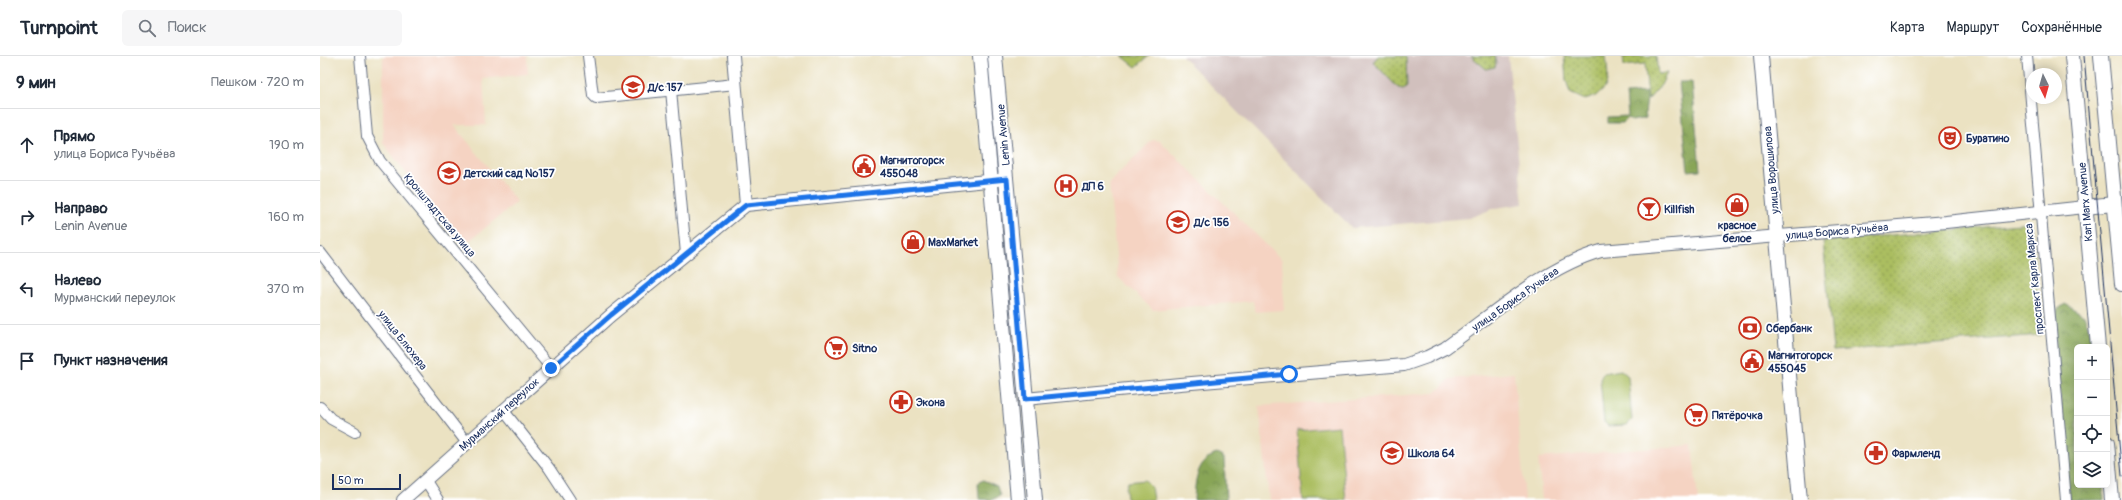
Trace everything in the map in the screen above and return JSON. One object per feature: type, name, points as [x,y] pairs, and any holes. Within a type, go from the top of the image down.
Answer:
[{"type":"main road","name":"Lenin Avenue","points":[[980,56],[1018,500]]},
{"type":"main road","name":"Lenin Avenue","points":[[995,56],[1035,500]]},
{"type":"main road","name":"улица Ворошилова","points":[[1761,56],[1800,500]]},
{"type":"main road","name":"Karl Marx Avenue","points":[[2072,56],[2098,344]]},
{"type":"main road","points":[[2101,56],[2118,203],[2122,284]]},
{"type":"main road","name":"улица Бориса Ручьёва","points":[[2085,207],[2118,203]]},
{"type":"main road","name":"улица Бориса Ручьёва","points":[[1009,401],[1025,399]]},
{"type":"main road","points":[[2108,452],[2112,500]]},
{"type":"street","name":"Кронштадтская улица","points":[[360,56],[367,136],[374,152],[551,368]]},
{"type":"street","points":[[588,56],[594,98],[736,84]]},
{"type":"street","points":[[734,56],[746,205],[1007,179]]},
{"type":"street","name":"проспект Карла Маркса","points":[[2027,56],[2066,500]]},
{"type":"street","points":[[672,90],[686,254]]},
{"type":"street","name":"Мурманский переулок","points":[[403,500],[551,368],[746,205]]},
{"type":"street","name":"улица Бориса Ручьёва","points":[[1025,399],[1404,365],[1427,358],[1446,348],[1551,271],[1578,258],[1601,251],[2040,213],[2085,207]]},
{"type":"street","name":"улица Блюхера","points":[[320,252],[467,443]]},
{"type":"street","points":[[320,407],[331,419],[356,432]]},
{"type":"street","points":[[504,411],[549,468],[570,500]]},
{"type":"street","points":[[426,481],[438,500]]},
{"type":"shaded area","name":"Детский сад №157","points":[[383,56],[527,56],[528,74],[483,79],[486,125],[454,125],[517,202],[463,246],[383,143]]},
{"type":"shaded area","points":[[1182,56],[1508,56],[1523,204],[1495,208],[1469,218],[1352,228]]},
{"type":"shaded area","name":"Д/с 156","points":[[1152,140],[1160,141],[1282,260],[1284,310],[1255,312],[1253,301],[1153,310],[1118,277],[1109,183]]},
{"type":"shaded area","name":"Школа 64","points":[[1514,373],[1525,500],[1269,500],[1259,406],[1435,393],[1450,379]]},
{"type":"shaded area","points":[[1692,445],[1698,500],[1542,500],[1538,458]]},
{"type":"green space","points":[[1122,56],[1149,56],[1136,67]]},
{"type":"green space","points":[[1378,56],[1406,56],[1407,87],[1403,89],[1398,88],[1373,62]]},
{"type":"green space","points":[[1471,56],[1495,56],[1495,67],[1486,69]]},
{"type":"green space","points":[[1564,56],[1606,56],[1608,78],[1604,89],[1600,93],[1585,100],[1570,93],[1566,80]]},
{"type":"green space","points":[[1623,56],[1656,56],[1658,74],[1667,73],[1661,85],[1648,100],[1645,64],[1624,66]]},
{"type":"green space","points":[[1679,82],[1692,82],[1700,170],[1688,171]]},
{"type":"green space","points":[[1647,92],[1645,111],[1646,118],[1632,121],[1628,118],[1623,123],[1608,123],[1608,117],[1628,116],[1626,94]]},
{"type":"green space","points":[[2031,223],[2041,335],[1833,351],[1823,241]]},
{"type":"green space","points":[[2065,304],[2084,315],[2090,331],[2091,344],[2074,344],[2074,488],[2103,488],[2104,500],[2069,500],[2055,335],[2057,310]]},
{"type":"green space","points":[[1621,370],[1628,376],[1632,420],[1627,425],[1608,426],[1604,422],[1600,379],[1603,373]]},
{"type":"green space","points":[[1339,426],[1346,500],[1303,500],[1297,430]]},
{"type":"green space","points":[[1217,454],[1224,458],[1226,500],[1194,500],[1196,479],[1201,466],[1210,457]]},
{"type":"green space","points":[[983,480],[997,486],[1000,496],[991,500],[979,499],[978,483]]},
{"type":"green space","points":[[1145,480],[1151,486],[1153,500],[1127,500],[1126,488],[1128,482]]},
{"type":"tram line","points":[[2084,56],[2122,476]]},
{"type":"place","name":"Д/с 157","points":[[633,87]]},
{"type":"place","name":"Буратино","points":[[1950,138]]},
{"type":"place","name":"Магнитогорск 455048","points":[[864,166]]},
{"type":"place","name":"Детский сад №157","points":[[449,173]]},
{"type":"place","name":"ДП 6","points":[[1066,186]]},
{"type":"place","name":"красное белое","points":[[1737,205]]},
{"type":"place","name":"Killfish","points":[[1649,209]]},
{"type":"place","name":"Д/с 156","points":[[1178,222]]},
{"type":"place","name":"MaxMarket","points":[[913,242]]},
{"type":"place","name":"Сбербанк","points":[[1750,328]]},
{"type":"place","name":"Sitno","points":[[836,348]]},
{"type":"place","name":"Магнитогорск 455045","points":[[1752,361]]},
{"type":"place","name":"Экона","points":[[901,402]]},
{"type":"place","name":"Пятёрочка","points":[[1696,415]]},
{"type":"place","name":"Школа 64","points":[[1392,453]]},
{"type":"place","name":"Фармленд","points":[[1876,453]]},
{"type":"route","points":[[551,368],[611,315],[746,205],[1007,179],[1016,272],[1025,399],[1289,374]]}]
